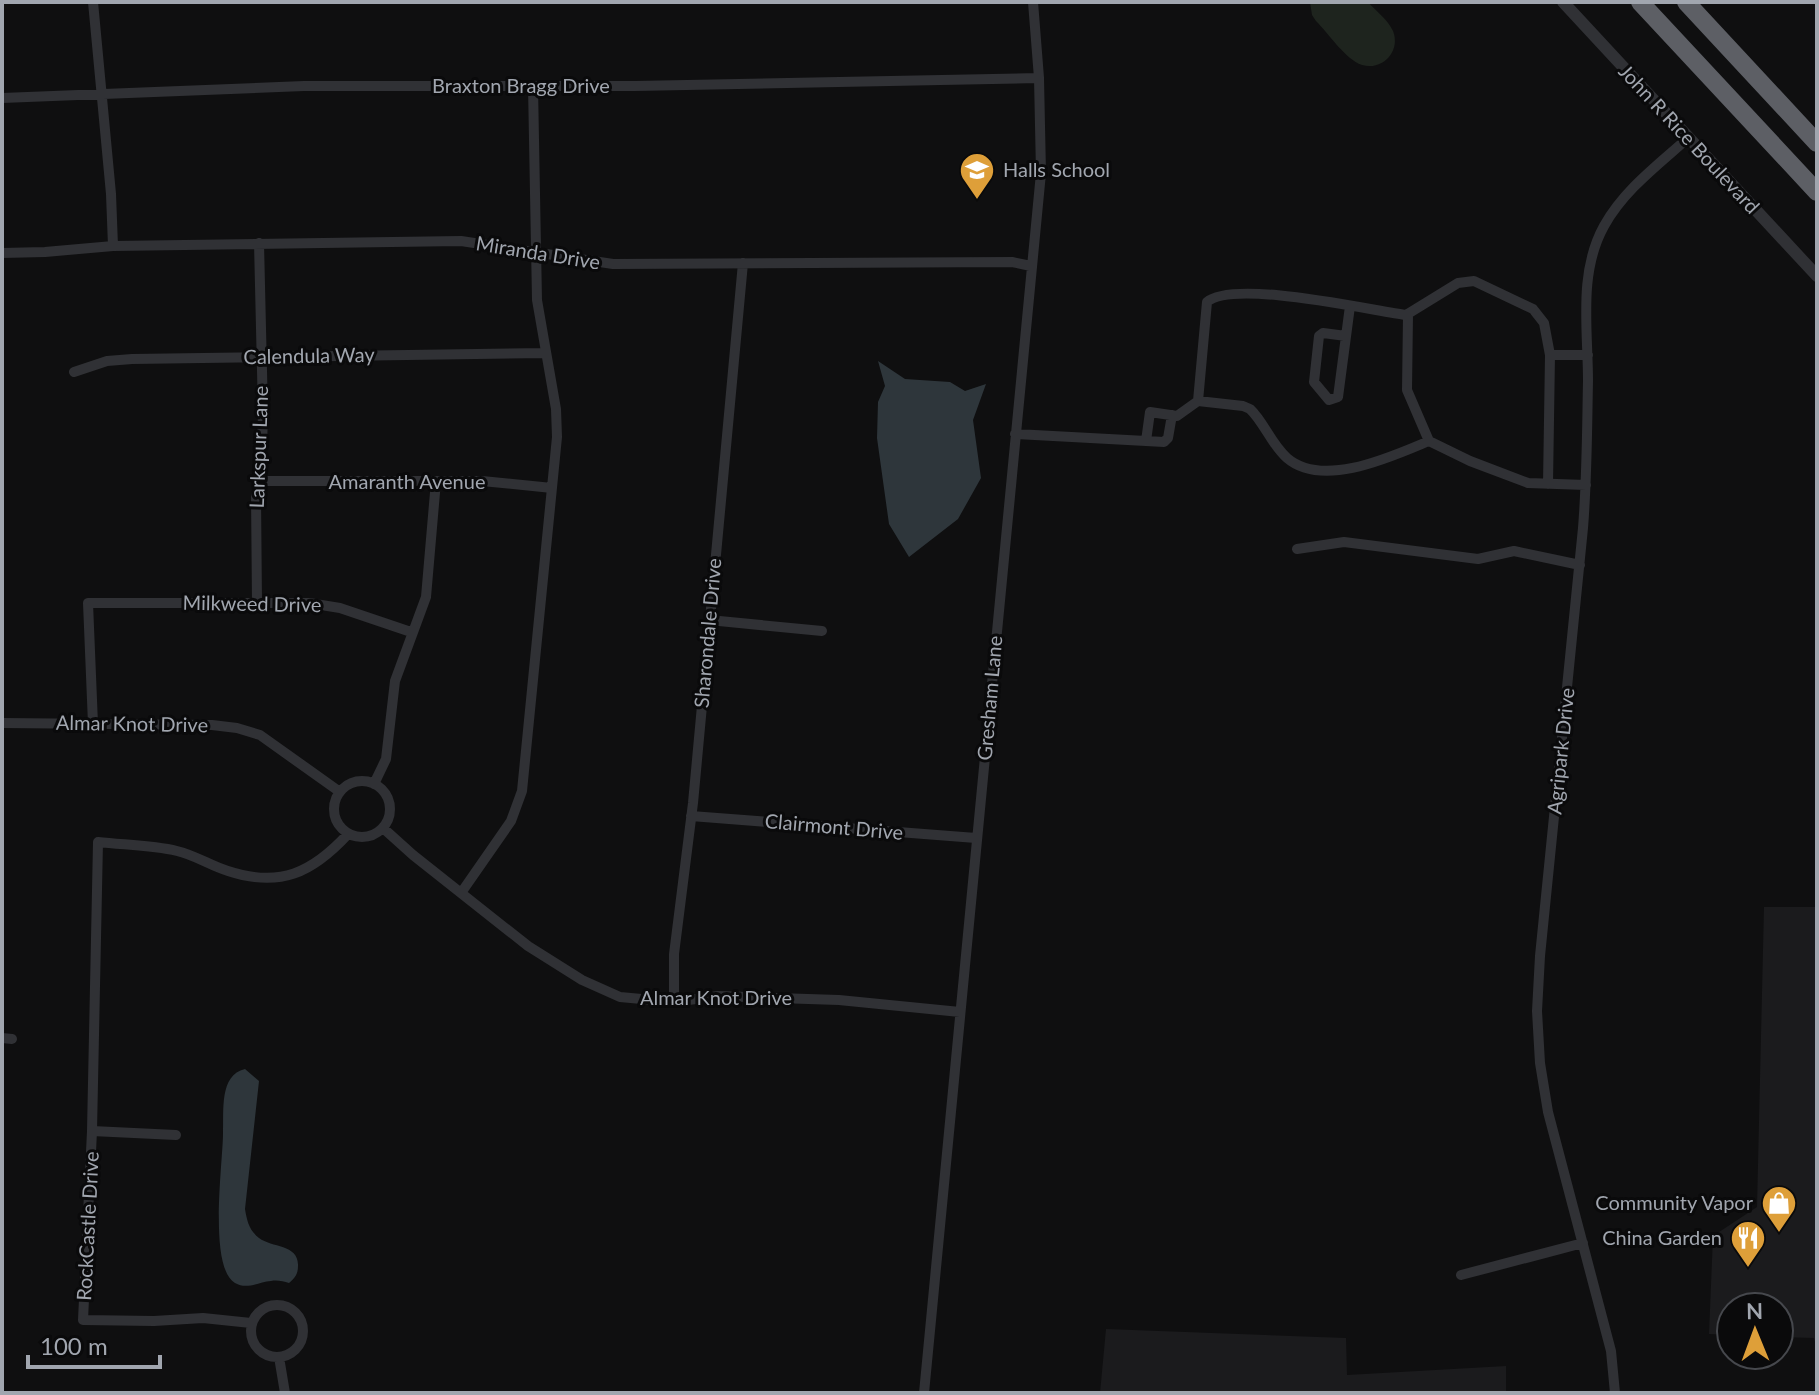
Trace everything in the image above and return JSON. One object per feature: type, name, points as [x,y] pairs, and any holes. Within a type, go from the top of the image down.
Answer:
[{"type":"highway","points":[[1640,2],[1817,192]]},
{"type":"highway","points":[[1686,2],[1817,143]]},
{"type":"street","points":[[93,2],[113,246]]},
{"type":"street","name":"Gresham Lane","points":[[924,1393],[1041,173],[1039,78],[1033,2]]},
{"type":"street","name":"John R Rice Boulevard","points":[[1563,2],[1817,276]]},
{"type":"street","name":"Braxton Bragg Drive","points":[[2,98],[304,86],[533,86],[1039,78]]},
{"type":"street","points":[[461,893],[511,821],[522,791],[557,437],[556,409],[537,300],[533,86]]},
{"type":"street","name":"Agripark Drive","points":[[1615,1393],[1611,1351],[1548,1112],[1540,1063],[1537,1011],[1541,940],[1586,485],[1586,296],[1590,258],[1604,225],[1628,191],[1688,138]]},
{"type":"street","name":"Miranda Drive","points":[[2,253],[113,246],[461,241],[613,264],[1012,262],[1031,266]]},
{"type":"street","name":"Larkspur Lane","points":[[257,603],[256,495],[261,481],[262,357],[259,243]]},
{"type":"street","name":"Sharondale Drive","points":[[674,1002],[674,954],[691,816],[743,263]]},
{"type":"street","points":[[1198,401],[1207,302],[1212,297],[1274,295],[1311,298],[1408,315],[1458,283],[1474,281],[1533,309],[1544,323],[1550,355],[1548,484]]},
{"type":"street","points":[[1346,336],[1323,333],[1319,336],[1314,382],[1329,400],[1338,397],[1350,306]]},
{"type":"street","points":[[1408,315],[1407,390],[1429,441],[1520,480],[1586,485]]},
{"type":"street","name":"Calendula Way","points":[[74,372],[107,361],[132,359],[546,353]]},
{"type":"street","points":[[1550,355],[1588,355]]},
{"type":"street","points":[[1146,441],[1150,412],[1177,416],[1198,401],[1236,404],[1250,409],[1286,457],[1303,467],[1352,468],[1378,462],[1429,441]]},
{"type":"street","points":[[1015,434],[1164,442],[1168,438],[1172,415]]},
{"type":"street","name":"Amaranth Avenue","points":[[261,481],[482,481],[552,488]]},
{"type":"street","points":[[374,784],[386,759],[395,681],[429,585],[436,481]]},
{"type":"street","points":[[1297,549],[1344,542],[1478,559],[1514,551],[1580,565]]},
{"type":"street","name":"Milkweed Drive","points":[[93,724],[88,603],[323,604],[411,632]]},
{"type":"street","points":[[709,620],[822,631]]},
{"type":"street","name":"Almar Knot Drive","points":[[2,723],[212,725],[249,731],[268,740],[340,792]]},
{"type":"street","points":[[357,782],[374,784],[387,795],[390,803],[390,813],[383,828],[364,838],[348,834],[334,817],[335,800],[340,792],[357,782]]},
{"type":"street","name":"Clairmont Drive","points":[[691,816],[976,838]]},
{"type":"street","name":"Almar Knot Drive","points":[[383,828],[528,946],[582,980],[620,997],[674,1002],[718,996],[839,1000],[960,1012]]},
{"type":"street","name":"RockCastle Drive","points":[[251,1323],[203,1318],[83,1320],[92,1131],[98,842],[178,851],[228,871],[263,880],[292,876],[336,847],[348,834]]},
{"type":"street","points":[[92,1131],[176,1135]]},
{"type":"street","points":[[1461,1275],[1583,1243]]},
{"type":"street","points":[[268,1305],[286,1305],[300,1316],[303,1326],[300,1345],[288,1355],[279,1357],[266,1355],[257,1349],[251,1336],[251,1323],[258,1312],[268,1305]]},
{"type":"street","points":[[279,1357],[285,1393]]},
{"type":"shaded area","points":[[1310,2],[1368,2],[1393,31],[1392,52],[1377,65],[1356,62],[1316,21]]},
{"type":"shaded area","points":[[878,361],[905,379],[950,382],[965,391],[986,384],[973,420],[981,478],[958,519],[909,557],[889,524],[877,438],[878,402],[885,386]]},
{"type":"shaded area","points":[[1764,907],[1817,907],[1817,1350],[1814,1338],[1795,1337],[1795,1291],[1715,1291],[1715,1334],[1709,1334],[1713,1236],[1757,1207]]},
{"type":"shaded area","points":[[245,1069],[259,1081],[245,1209],[251,1228],[259,1238],[290,1250],[297,1259],[297,1271],[289,1283],[276,1281],[239,1285],[227,1273],[222,1257],[219,1213],[225,1095],[231,1078]]},
{"type":"shaded area","points":[[1106,1329],[1346,1338],[1347,1375],[1506,1366],[1506,1393],[1100,1393]]},
{"type":"place","name":"Halls School","points":[[977,201]]},
{"type":"place","name":"Community Vapor","points":[[1779,1234]]},
{"type":"place","name":"China Garden","points":[[1748,1269]]}]
